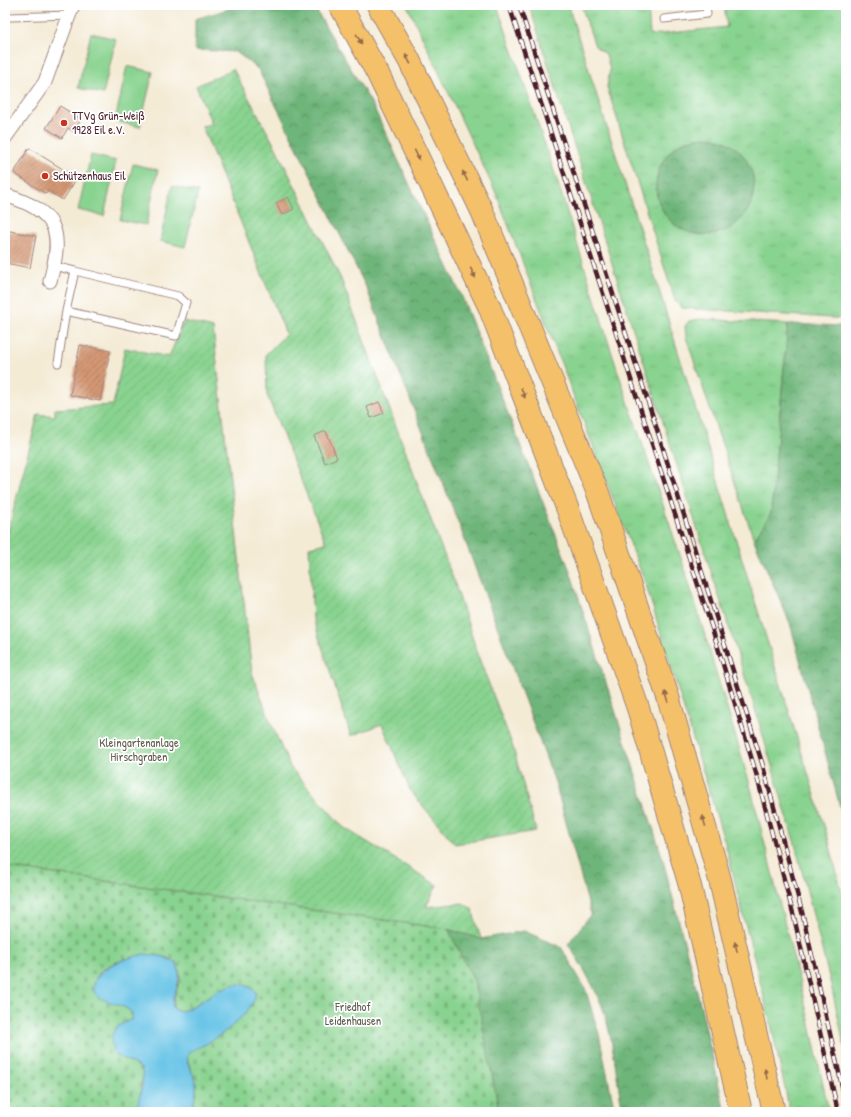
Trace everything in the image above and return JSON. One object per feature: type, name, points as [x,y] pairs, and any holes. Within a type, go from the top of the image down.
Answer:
[{"type":"highway","points":[[340,5],[378,74],[489,306],[568,510],[638,708],[690,886],[741,1112]]},
{"type":"highway","points":[[378,5],[409,60],[482,211],[598,493],[668,697],[720,880],[774,1112]]},
{"type":"street","points":[[5,138],[45,82],[72,10]]},
{"type":"street","points":[[5,194],[23,200],[50,219],[56,234],[54,266],[50,281]]},
{"type":"lane","points":[[664,18],[707,14],[706,5]]},
{"type":"lane","points":[[10,17],[72,10]]},
{"type":"lane","points":[[54,266],[178,296],[186,303],[176,336],[66,311]]},
{"type":"lane","points":[[58,363],[66,311],[75,271]]},
{"type":"green space","points":[[234,5],[313,5],[373,106],[462,297],[570,571],[662,856],[701,1007],[725,1112],[623,1112],[612,1045],[602,1006],[595,990],[568,944],[591,914],[555,782],[457,519],[366,287],[258,69],[236,52],[195,50],[195,19],[235,7]]},
{"type":"green space","points":[[407,5],[497,5],[555,174],[616,366],[686,573],[749,781],[809,1020],[829,1112],[790,1112],[772,1029],[725,843],[645,582],[496,193]]},
{"type":"green space","points":[[529,5],[568,5],[659,290],[828,838],[846,909],[846,1054],[832,989],[795,844],[753,702]]},
{"type":"green space","points":[[581,5],[648,5],[650,35],[727,27],[724,5],[846,5],[846,319],[682,308],[675,301],[607,87],[610,70],[606,54],[595,46]]},
{"type":"green space","points":[[91,33],[116,39],[103,94],[78,88]]},
{"type":"green space","points":[[127,66],[153,72],[140,127],[115,121]]},
{"type":"green space","points":[[233,69],[276,148],[341,279],[455,584],[479,658],[512,744],[536,831],[455,844],[411,792],[382,724],[351,736],[313,619],[309,547],[326,543],[267,395],[266,354],[286,334],[202,126],[212,124],[196,86]]},
{"type":"green space","points":[[705,137],[724,141],[740,151],[750,167],[754,186],[750,205],[740,221],[724,231],[705,235],[686,231],[670,221],[660,205],[656,186],[660,167],[670,151],[686,141]]},
{"type":"green space","points":[[91,155],[116,161],[104,216],[78,210]]},
{"type":"green space","points":[[133,164],[158,170],[146,225],[120,220]]},
{"type":"green space","points":[[172,186],[198,192],[185,247],[160,241]]},
{"type":"green space","points":[[700,319],[788,324],[771,513],[754,540],[686,337],[685,326],[689,321]]},
{"type":"green space","name":"Kleingartenanlage Hirschgraben","points":[[184,321],[213,328],[252,673],[270,721],[290,767],[343,827],[437,885],[426,907],[463,903],[472,909],[481,939],[448,929],[5,867],[5,543],[38,414],[55,416],[55,409],[113,405],[125,348],[169,357]]},
{"type":"green space","points":[[788,324],[846,326],[846,829],[790,623],[754,540],[771,513]]},
{"type":"green space","name":"Friedhof Leidenhausen","points":[[5,867],[448,929],[474,981],[499,1112],[191,1112],[196,1084],[187,1055],[194,1048],[211,1041],[244,1014],[250,987],[234,985],[226,987],[182,1011],[177,1011],[173,1008],[173,1003],[179,984],[180,975],[174,962],[166,957],[142,956],[129,958],[107,967],[100,972],[94,987],[94,992],[104,998],[124,1006],[132,1013],[131,1020],[125,1022],[143,1073],[138,1112],[5,1112]]},
{"type":"green space","points":[[448,929],[481,939],[524,931],[561,947],[585,988],[599,1034],[615,1112],[499,1112],[474,981]]},
{"type":"water","points":[[144,954],[161,956],[176,962],[179,976],[174,996],[173,1008],[177,1011],[182,1011],[197,1004],[222,988],[231,985],[239,984],[248,986],[256,992],[255,999],[251,1006],[239,1020],[217,1037],[189,1052],[187,1060],[196,1083],[195,1098],[191,1112],[138,1112],[138,1101],[143,1079],[141,1068],[114,1054],[111,1041],[113,1032],[119,1025],[131,1020],[132,1013],[122,1006],[101,999],[94,992],[95,983],[103,970],[119,962]]},
{"type":"building","name":"TTVg Grün-Weiß 1928 Eil e.V.","points":[[60,106],[81,119],[74,132],[68,128],[62,138],[46,128]]},
{"type":"building","name":"Schützenhaus Eil","points":[[29,148],[77,178],[63,200],[48,191],[46,194],[14,173]]},
{"type":"building","points":[[288,197],[294,209],[282,215],[276,203]]},
{"type":"building","points":[[5,230],[36,236],[30,268],[5,263]]},
{"type":"building","points":[[80,345],[110,351],[100,401],[70,395]]},
{"type":"building","points":[[379,402],[384,413],[371,418],[367,407]]},
{"type":"building","points":[[326,431],[337,458],[325,463],[314,436]]},
{"type":"railway","points":[[509,5],[712,628],[756,773],[794,917],[838,1112]]},
{"type":"railway","points":[[519,5],[654,420],[763,766],[802,912],[846,1103]]},
{"type":"place","name":"TTVg Grün-Weiß 1928 Eil e.V.","points":[[64,123]]},
{"type":"place","name":"Schützenhaus Eil","points":[[45,176]]}]
